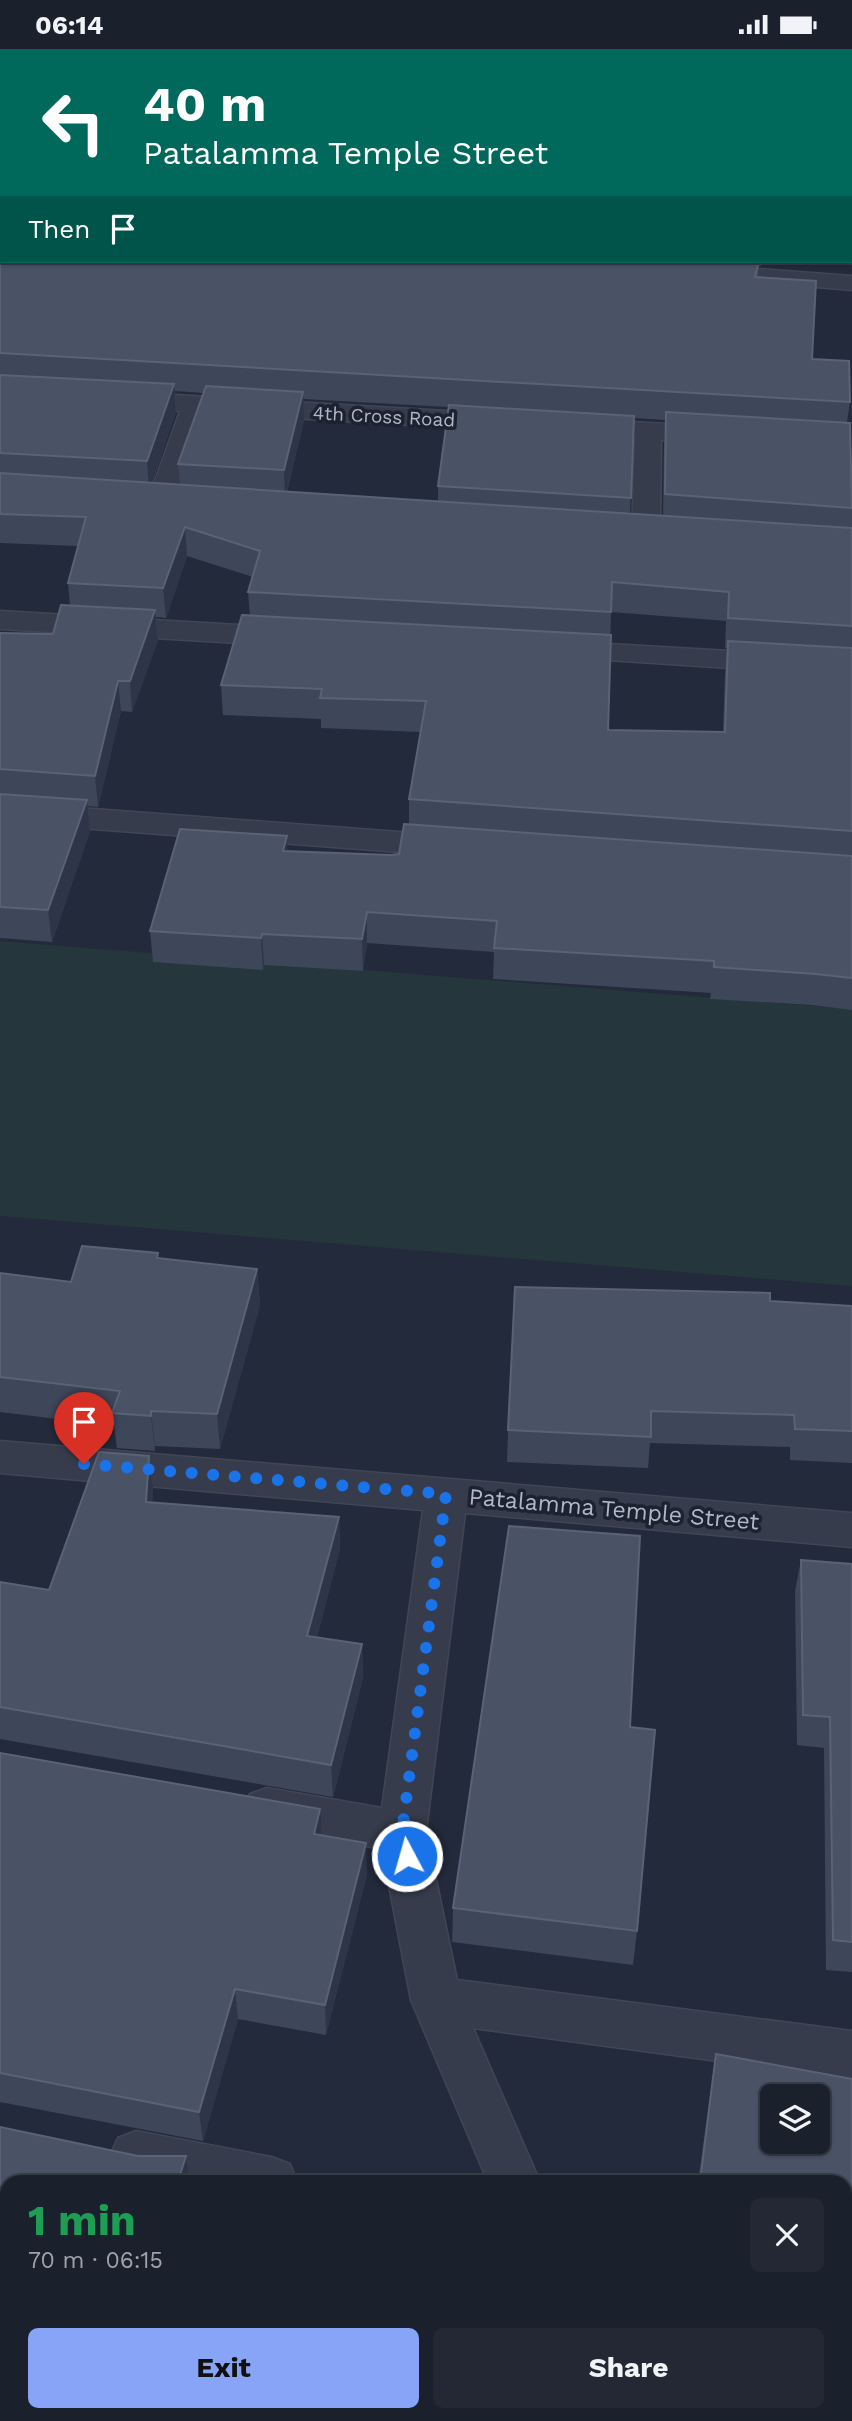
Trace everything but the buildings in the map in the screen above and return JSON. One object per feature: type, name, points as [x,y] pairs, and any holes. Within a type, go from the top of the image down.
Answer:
[{"type":"street","points":[[680,270],[852,283]]},
{"type":"street","name":"4th Cross Road","points":[[98,398],[525,424]]},
{"type":"street","points":[[189,504],[148,502],[195,405]]},
{"type":"street","points":[[552,426],[743,436]]},
{"type":"street","points":[[619,533],[660,536],[648,431]]},
{"type":"street","points":[[0,620],[313,638]]},
{"type":"street","points":[[535,649],[852,667]]},
{"type":"street","points":[[0,812],[483,848]]},
{"type":"street","name":"Patalamma Temple Street","points":[[0,1457],[852,1530]]},
{"type":"street","points":[[446,1494],[402,1832],[436,2000],[511,2175]]},
{"type":"street","points":[[228,1801],[402,1832]]},
{"type":"street","points":[[436,2000],[852,2055]]},
{"type":"street","points":[[95,2148],[235,2175]]},
{"type":"shaded area","points":[[0,941],[852,1009],[852,1286],[0,1216]]},
{"type":"route","points":[[84,1464],[446,1494],[402,1832],[407,1856]]}]
